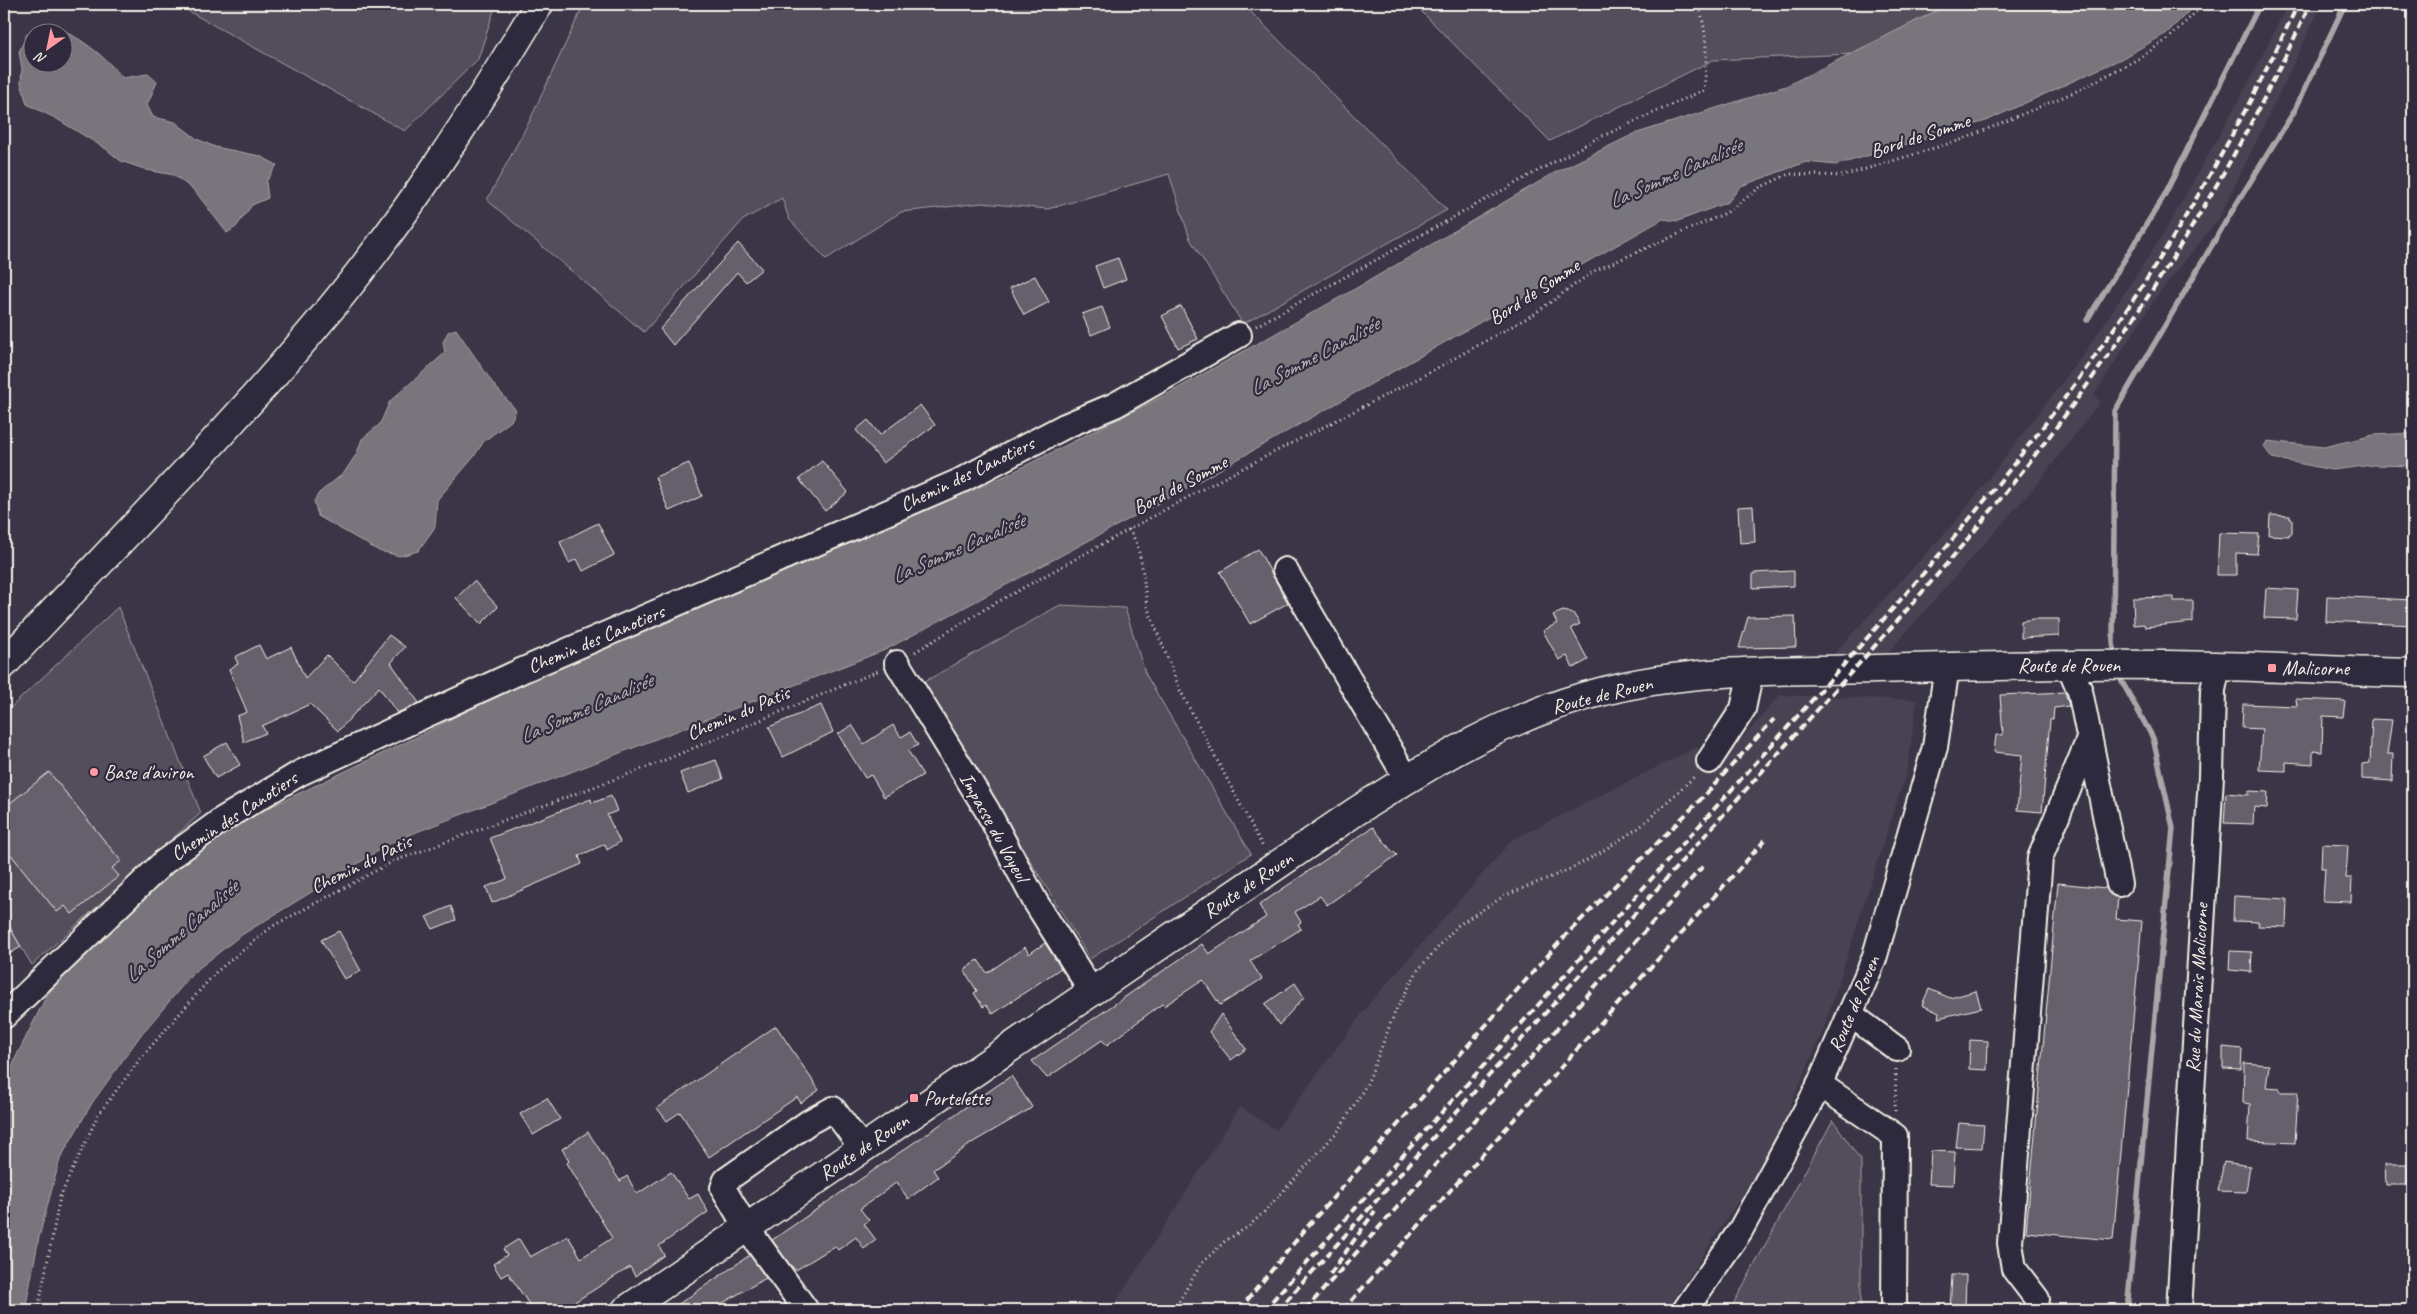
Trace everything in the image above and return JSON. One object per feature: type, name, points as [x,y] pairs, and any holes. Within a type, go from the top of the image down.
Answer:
[{"type":"main road","points":[[4,664],[257,394],[332,306],[438,163],[539,4]]},
{"type":"main road","name":"Route de Rouen","points":[[626,1310],[1274,867],[1406,780],[1500,726],[1561,703],[1605,691],[1672,678],[1750,671],[2131,665],[2413,673]]},
{"type":"street","name":"Chemin des Canotiers","points":[[4,1016],[164,862],[223,818],[300,773],[523,670],[960,481],[1065,426],[1115,405],[1239,335]]},
{"type":"street","points":[[1285,570],[1406,780]]},
{"type":"street","name":"Impasse du Voyeul","points":[[897,663],[987,810],[1035,901],[1092,992]]},
{"type":"street","points":[[2069,665],[2080,691],[2119,884]]},
{"type":"street","name":"Rue du Marais Malicorne","points":[[2179,1310],[2210,776],[2213,690],[2218,666]]},
{"type":"street","name":"Route de Rouen","points":[[1685,1310],[1740,1231],[1820,1084],[1874,959],[1935,747],[1947,667]]},
{"type":"street","points":[[1709,761],[1743,709],[1750,671]]},
{"type":"street","points":[[2037,1299],[2014,1269],[2010,1243],[2040,858],[2089,739]]},
{"type":"street","points":[[1850,1014],[1897,1049]]},
{"type":"street","points":[[1820,1084],[1895,1136],[1894,1310]]},
{"type":"street","points":[[806,1310],[746,1227],[723,1188],[726,1180],[809,1122],[833,1109],[862,1148]]},
{"type":"path","points":[[1239,335],[1594,140],[1704,90],[1708,57],[1702,16],[1698,4]]},
{"type":"path","name":"Bord de Somme","points":[[897,663],[990,606],[1210,485],[1419,378],[1534,314],[1594,271],[1726,213],[1759,188],[1789,174],[1842,176],[1964,139],[2080,90],[2138,58],[2168,38],[2204,4]]},
{"type":"path","points":[[1130,529],[1137,544],[1142,566],[1147,606],[1180,690],[1274,867]]},
{"type":"path","name":"Chemin du Patis","points":[[38,1310],[60,1197],[98,1115],[140,1059],[216,972],[273,926],[392,862],[653,765],[897,663]]},
{"type":"path","points":[[1174,1310],[1201,1264],[1225,1241],[1248,1227],[1264,1212],[1339,1130],[1368,1082],[1395,1012],[1418,970],[1457,926],[1504,896],[1573,868],[1640,827],[1692,780],[1709,761]]},
{"type":"path","points":[[1895,1136],[1897,1049]]},
{"type":"shaded area","points":[[188,4],[496,4],[478,59],[405,131],[188,11]]},
{"type":"shaded area","points":[[584,4],[1243,4],[1447,210],[1243,324],[1190,239],[1169,174],[1048,209],[982,203],[901,212],[826,259],[789,219],[782,198],[743,220],[644,332],[487,200],[529,122]]},
{"type":"shaded area","points":[[1414,4],[1950,4],[1851,54],[1713,60],[1550,141]]},
{"type":"shaded area","points":[[2288,4],[2322,4],[2220,217],[2156,297],[2094,395],[2100,402],[2038,483],[1884,657],[1831,657],[1956,521],[2084,354],[2164,233],[2250,80]]},
{"type":"shaded area","points":[[1060,605],[1125,608],[1145,673],[1251,854],[1090,959],[922,683]]},
{"type":"shaded area","name":"Base d'aviron","points":[[118,607],[201,813],[32,965],[4,919],[4,730],[9,709]]},
{"type":"shaded area","points":[[1780,695],[1917,700],[1907,770],[1823,1031],[1769,1154],[1667,1310],[1111,1310],[1240,1107],[1276,1130],[1370,1003],[1512,840],[1697,747],[1716,769]]},
{"type":"shaded area","points":[[1833,1120],[1861,1161],[1861,1310],[1730,1310]]},
{"type":"water","name":"La Somme Canalisée","points":[[1950,4],[2196,4],[2167,33],[2121,59],[1986,121],[1836,165],[1806,162],[1741,186],[1728,202],[1678,221],[1663,219],[1185,489],[885,650],[396,840],[240,936],[194,972],[140,1036],[92,1103],[60,1159],[39,1237],[25,1310],[4,1310],[4,1090],[15,1059],[60,969],[189,851],[218,832],[421,735],[513,686],[1007,475],[1171,392],[1353,290],[1556,172],[1634,134],[1786,86]]},
{"type":"water","points":[[72,36],[81,40],[107,61],[123,78],[148,74],[157,82],[147,105],[153,117],[175,122],[197,139],[215,147],[260,156],[277,165],[266,182],[268,198],[252,205],[236,227],[227,233],[195,191],[174,175],[147,170],[121,161],[106,149],[57,119],[27,104],[21,83],[22,68],[22,72],[72,72]]},
{"type":"water","points":[[22,45],[22,68],[19,52]]},
{"type":"water","points":[[456,329],[494,385],[516,410],[511,421],[484,441],[473,458],[437,500],[435,527],[418,551],[400,556],[379,551],[318,516],[314,501],[319,493],[344,473],[357,453],[362,439],[380,424],[390,401],[445,353],[443,342],[448,332]]},
{"type":"water","points":[[2413,433],[2413,466],[2373,465],[2332,470],[2272,458],[2264,447],[2267,441],[2324,447],[2374,435]]},
{"type":"building","points":[[738,243],[762,269],[746,282],[737,272],[673,345],[660,329]]},
{"type":"building","points":[[1118,258],[1126,279],[1103,288],[1095,266]]},
{"type":"building","points":[[1035,276],[1049,302],[1024,315],[1010,288]]},
{"type":"building","points":[[1181,306],[1198,339],[1178,348],[1162,316]]},
{"type":"building","points":[[1102,307],[1110,327],[1091,335],[1082,314]]},
{"type":"building","points":[[920,405],[935,425],[883,463],[856,430],[868,420],[880,435]]},
{"type":"building","points":[[822,461],[848,492],[825,511],[799,479]]},
{"type":"building","points":[[689,463],[702,496],[669,511],[655,477]]},
{"type":"building","points":[[1753,506],[1755,542],[1740,543],[1738,507]]},
{"type":"building","points":[[2270,515],[2290,516],[2290,519],[2292,519],[2292,534],[2289,534],[2289,536],[2269,535]]},
{"type":"building","points":[[598,523],[614,555],[583,571],[577,559],[569,563],[560,542]]},
{"type":"building","points":[[2219,533],[2259,534],[2257,554],[2236,553],[2236,575],[2217,575]]},
{"type":"building","points":[[1258,549],[1288,603],[1250,624],[1220,572]]},
{"type":"building","points":[[1794,571],[1794,586],[1753,588],[1753,573]]},
{"type":"building","points":[[474,581],[498,607],[481,624],[456,598]]},
{"type":"building","points":[[2266,588],[2298,590],[2296,619],[2264,618]]},
{"type":"building","points":[[2327,596],[2413,600],[2413,625],[2326,621]]},
{"type":"building","points":[[2174,597],[2174,601],[2193,601],[2193,622],[2145,627],[2144,624],[2134,625],[2133,598]]},
{"type":"building","points":[[1563,611],[1573,613],[1580,624],[1571,628],[1588,660],[1573,668],[1567,656],[1559,660],[1543,631],[1557,623],[1553,615]]},
{"type":"building","points":[[1795,616],[1796,647],[1739,648],[1748,617]]},
{"type":"building","points":[[2059,619],[2059,636],[2021,638],[2021,621]]},
{"type":"building","points":[[389,635],[405,647],[391,663],[419,703],[397,713],[379,687],[338,731],[310,704],[262,726],[266,733],[244,742],[237,716],[247,712],[229,669],[238,664],[235,657],[259,645],[266,659],[291,647],[305,678],[327,655],[353,681]]},
{"type":"building","points":[[2065,692],[2069,706],[2054,708],[2053,719],[2050,720],[2042,812],[2017,810],[2022,755],[1994,752],[1996,735],[2003,735],[2000,695]]},
{"type":"building","points":[[2296,699],[2345,701],[2343,717],[2323,716],[2322,752],[2313,751],[2313,764],[2286,762],[2286,771],[2259,770],[2262,729],[2242,728],[2243,704],[2297,706]]},
{"type":"building","points":[[821,705],[833,732],[783,757],[769,727]]},
{"type":"building","points":[[2372,719],[2392,720],[2387,754],[2393,754],[2392,781],[2362,779],[2362,764],[2370,763]]},
{"type":"building","points":[[852,725],[864,744],[893,725],[901,737],[910,732],[918,745],[908,751],[923,775],[884,797],[871,775],[865,778],[838,734]]},
{"type":"building","points":[[227,742],[240,765],[216,778],[203,756]]},
{"type":"building","points":[[716,760],[723,779],[688,793],[680,773]]},
{"type":"building","points":[[49,772],[121,861],[112,868],[119,876],[72,914],[65,906],[57,912],[4,846],[4,808]]},
{"type":"building","points":[[2249,791],[2268,792],[2267,808],[2254,807],[2253,824],[2224,823],[2226,793],[2249,795]]},
{"type":"building","points":[[611,796],[617,811],[607,815],[620,842],[607,850],[605,844],[579,856],[582,864],[492,903],[486,887],[507,879],[490,838],[591,799],[592,803]]},
{"type":"building","points":[[1373,827],[1397,855],[1327,905],[1320,896],[1295,912],[1301,922],[1298,924],[1301,929],[1250,961],[1262,979],[1220,1005],[1203,980],[1164,1006],[1162,1004],[1107,1045],[1102,1040],[1047,1078],[1032,1061],[1202,944],[1209,954],[1266,917],[1259,905]]},
{"type":"building","points":[[2322,844],[2348,845],[2346,878],[2352,878],[2351,902],[2323,901],[2325,868],[2321,868]]},
{"type":"building","points":[[2058,883],[2106,888],[2109,893],[2118,897],[2116,919],[2142,921],[2113,1240],[2026,1232]]},
{"type":"building","points":[[2234,896],[2287,899],[2286,927],[2258,926],[2259,922],[2233,921]]},
{"type":"building","points":[[451,906],[456,920],[433,929],[426,917]]},
{"type":"building","points":[[4,917],[21,947],[4,957]]},
{"type":"building","points":[[339,931],[361,971],[344,979],[321,940]]},
{"type":"building","points":[[1045,943],[1061,968],[993,1014],[986,1005],[983,1007],[974,993],[977,991],[964,970],[978,960],[987,973],[1025,947],[1029,954]]},
{"type":"building","points":[[2230,951],[2252,952],[2251,972],[2229,970]]},
{"type":"building","points":[[1295,983],[1304,997],[1279,1025],[1265,1004]]},
{"type":"building","points":[[1929,989],[1950,998],[1976,991],[1981,1008],[1938,1018],[1939,1013],[1922,1005]]},
{"type":"building","points":[[1221,1014],[1246,1049],[1231,1060],[1209,1032]]},
{"type":"building","points":[[776,1026],[819,1090],[801,1103],[797,1097],[709,1157],[680,1112],[667,1121],[657,1108]]},
{"type":"building","points":[[1970,1040],[1988,1041],[1987,1070],[1969,1069]]},
{"type":"building","points":[[2223,1047],[2242,1049],[2241,1069],[2223,1068]]},
{"type":"building","points":[[2244,1063],[2269,1065],[2266,1088],[2280,1089],[2281,1092],[2298,1092],[2295,1143],[2248,1141],[2250,1104],[2243,1103]]},
{"type":"building","points":[[1011,1076],[1032,1107],[1030,1109],[975,1141],[933,1170],[938,1177],[908,1199],[897,1182],[860,1209],[869,1220],[864,1224],[876,1240],[864,1249],[856,1237],[838,1250],[835,1246],[796,1270],[790,1265],[772,1240]]},
{"type":"building","points":[[547,1098],[560,1119],[533,1135],[520,1114]]},
{"type":"building","points":[[1959,1123],[1984,1125],[1982,1148],[1956,1147]]},
{"type":"building","points":[[588,1132],[620,1181],[627,1176],[637,1194],[671,1172],[689,1199],[698,1194],[708,1212],[659,1246],[664,1255],[635,1276],[630,1267],[573,1303],[576,1310],[533,1310],[508,1273],[501,1277],[493,1264],[507,1255],[503,1249],[519,1239],[530,1257],[568,1236],[581,1258],[612,1238],[567,1163],[569,1161],[562,1149]]},
{"type":"building","points":[[1931,1151],[1955,1152],[1953,1185],[1929,1184]]},
{"type":"building","points":[[2224,1162],[2250,1166],[2246,1192],[2218,1191]]},
{"type":"building","points":[[2385,1164],[2407,1164],[2407,1185],[2386,1185]]},
{"type":"building","points":[[750,1255],[766,1278],[721,1304],[725,1310],[670,1310]]},
{"type":"building","points":[[1952,1275],[1966,1275],[1965,1310],[1950,1310]]},
{"type":"waterway","points":[[2087,320],[2164,196],[2260,4]]},
{"type":"waterway","points":[[2116,658],[2113,644],[2115,411],[2229,216],[2295,110],[2345,4]]},
{"type":"waterway","points":[[2118,672],[2153,738],[2173,828],[2127,1310]]},
{"type":"railway","points":[[1264,1310],[1840,669],[1980,507],[2064,399],[2139,291],[2208,179],[2298,4]]},
{"type":"railway","points":[[1278,1310],[1859,663],[1967,540],[2035,455],[2113,348],[2186,237],[2282,64],[2310,4]]},
{"type":"railway","points":[[1239,1310],[1308,1226],[1565,936],[1705,795],[1774,719]]},
{"type":"railway","points":[[1343,1310],[1765,840]]},
{"type":"railway","points":[[1305,1310],[1704,865]]},
{"type":"railway","points":[[1330,1274],[1375,1211]]},
{"type":"place","name":"Malicorne","points":[[2272,668]]},
{"type":"place","name":"Base d'aviron","points":[[94,772]]},
{"type":"place","name":"Portelette","points":[[914,1098]]}]
